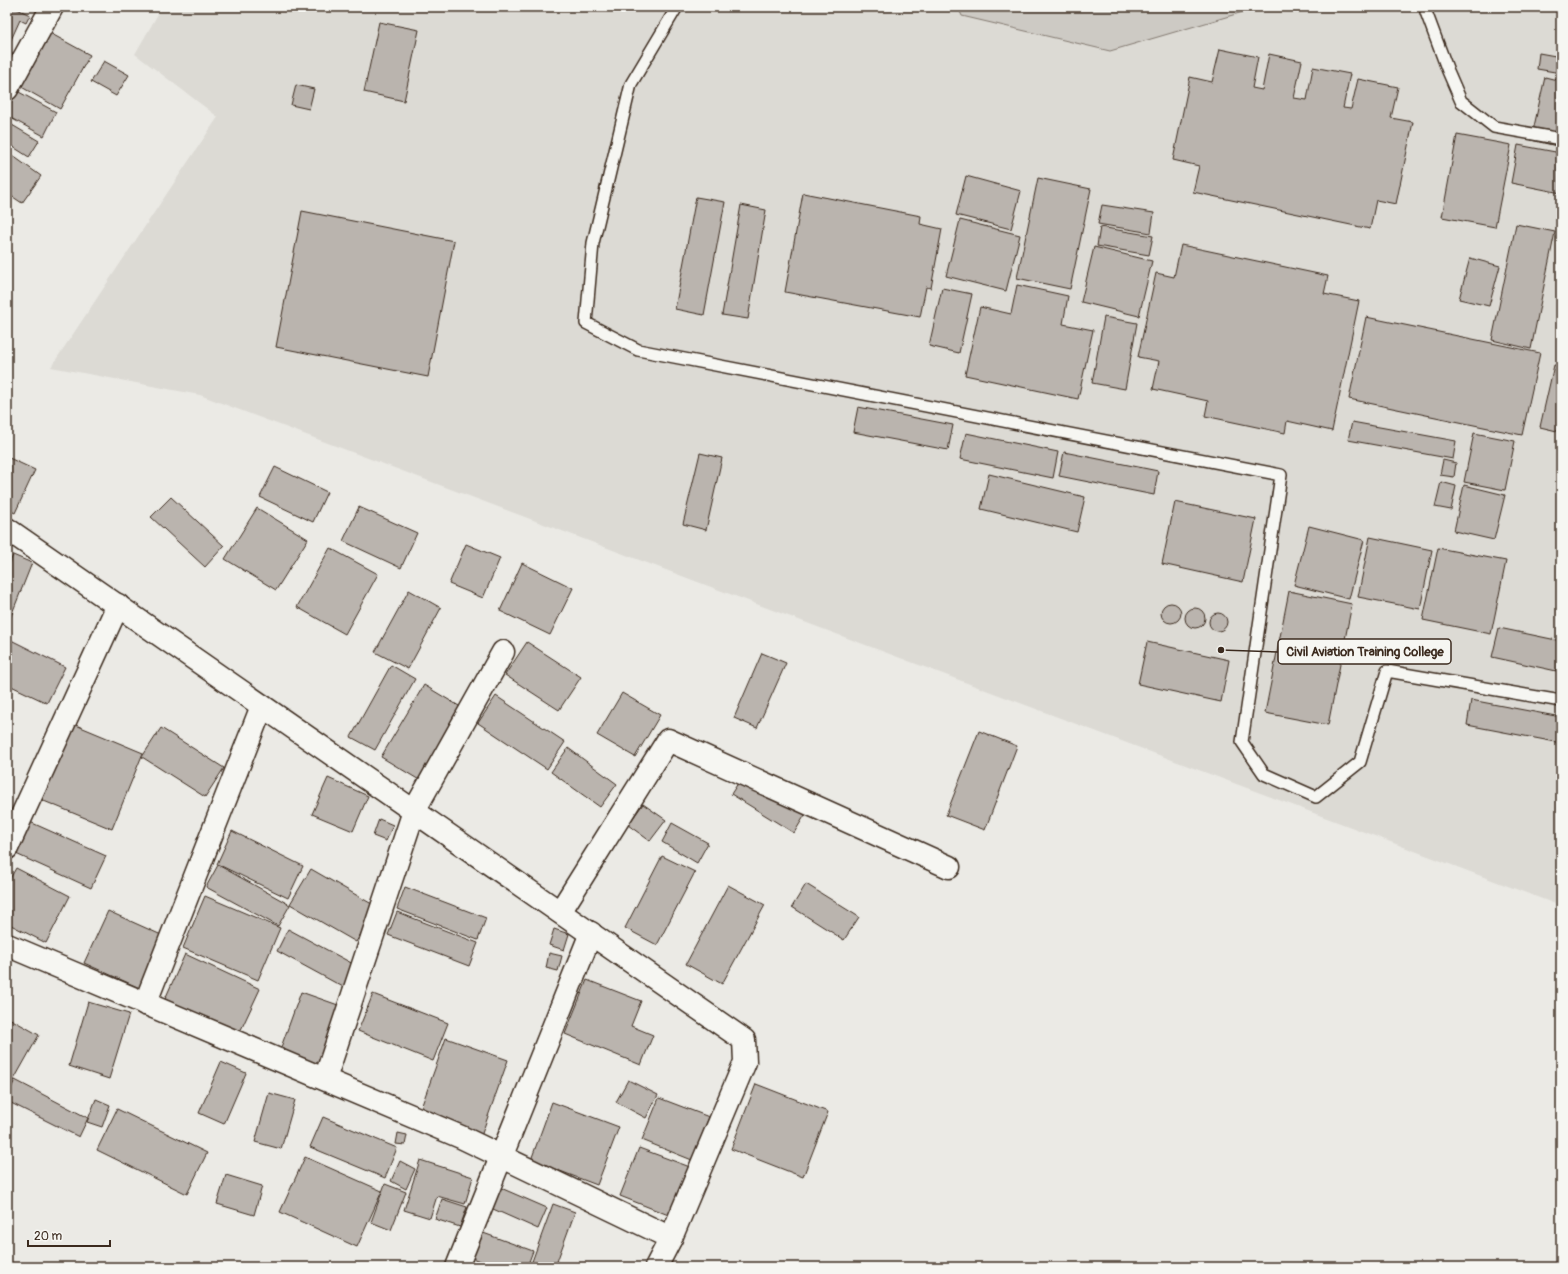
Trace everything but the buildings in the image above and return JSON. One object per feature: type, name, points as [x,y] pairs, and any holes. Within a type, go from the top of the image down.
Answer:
[{"type":"street","points":[[7,89],[52,7]]},
{"type":"street","points":[[7,529],[744,1040],[745,1062],[671,1238],[656,1267]]},
{"type":"street","points":[[7,848],[118,605]]},
{"type":"street","points":[[325,1080],[414,811],[503,652]]},
{"type":"street","points":[[145,1004],[262,706]]},
{"type":"street","points":[[560,912],[668,740],[949,867]]},
{"type":"street","points":[[457,1267],[590,933]]},
{"type":"street","points":[[7,945],[461,1137],[671,1238]]},
{"type":"lane","points":[[677,7],[631,84],[593,243],[586,323],[638,350],[1281,475],[1242,742],[1264,774],[1316,797],[1360,762],[1387,671],[1561,701]]},
{"type":"lane","points":[[1428,7],[1426,12],[1461,101],[1494,127],[1561,139]]},
{"type":"shaded area","points":[[162,7],[1561,7],[1561,906],[200,395],[51,367],[218,117],[135,54]]},
{"type":"shaded area","points":[[958,7],[1260,7],[1110,51],[962,16]]},
{"type":"place","name":"Civil Aviation Training College","points":[[1221,650]]}]
